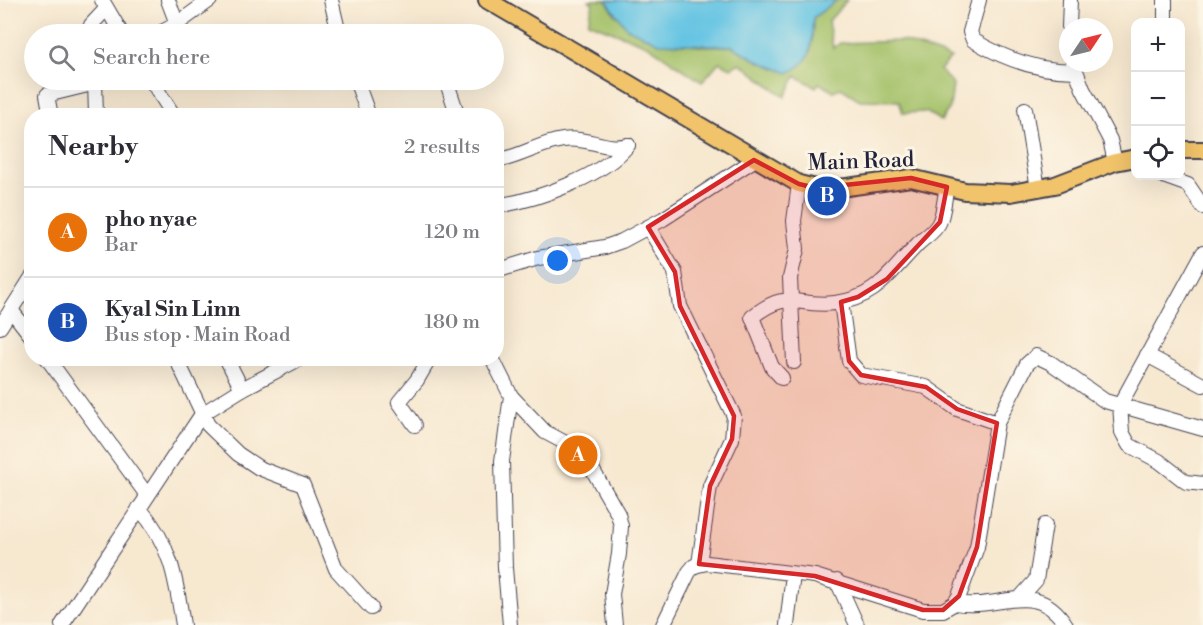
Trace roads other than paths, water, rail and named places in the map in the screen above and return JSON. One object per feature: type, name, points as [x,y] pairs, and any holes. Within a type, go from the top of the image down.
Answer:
[{"type":"main road","name":"Main Road","points":[[487,0],[754,160],[799,184],[816,188],[840,188],[911,178],[964,191],[999,193],[1038,189],[1115,162],[1131,159]]},
{"type":"main road","points":[[1185,150],[1203,150]]},
{"type":"street","points":[[168,0],[177,24],[210,0]]},
{"type":"street","points":[[331,0],[337,24]]},
{"type":"street","points":[[979,0],[970,32],[973,40],[987,49],[1037,68],[1059,67]]},
{"type":"street","points":[[1070,0],[1070,18]]},
{"type":"street","points":[[1165,0],[1165,18]]},
{"type":"street","points":[[92,24],[104,4],[116,24]]},
{"type":"street","points":[[1076,72],[1110,140],[1115,162]]},
{"type":"street","points":[[49,108],[47,95],[64,90]]},
{"type":"street","points":[[95,90],[96,108]]},
{"type":"street","points":[[157,90],[169,108]]},
{"type":"street","points":[[360,90],[366,108]]},
{"type":"street","points":[[449,90],[455,108]]},
{"type":"street","points":[[1025,109],[1038,189]]},
{"type":"street","points":[[504,158],[563,140],[588,140],[610,147],[628,145],[588,175],[558,189],[504,204]]},
{"type":"street","points":[[504,269],[538,258],[605,247],[648,227],[754,160]]},
{"type":"street","points":[[1174,180],[1188,185],[1203,207]]},
{"type":"street","points":[[794,362],[789,300],[790,278],[797,249],[794,221],[799,184]]},
{"type":"street","points":[[782,378],[768,357],[752,317],[776,300],[815,304],[841,302],[858,297],[880,284],[940,222],[947,187]]},
{"type":"street","points":[[648,227],[675,272],[684,316],[734,416],[732,439],[710,486],[699,564]]},
{"type":"street","points":[[1203,254],[1120,405],[1122,432],[1129,445],[1159,461],[1186,482],[1203,484]]},
{"type":"street","points":[[0,327],[24,290]]},
{"type":"street","points":[[841,302],[849,362],[861,375],[926,387],[957,409],[997,423]]},
{"type":"street","points":[[11,310],[24,327]]},
{"type":"street","points":[[1147,355],[1203,385]]},
{"type":"street","points":[[663,625],[689,572],[699,564],[755,567],[837,581],[923,610],[944,610],[955,603],[977,547],[997,423],[1027,364],[1036,356],[1051,363],[1105,401],[1203,429]]},
{"type":"street","points":[[53,366],[147,495]]},
{"type":"street","points":[[180,366],[208,425],[238,454],[259,468],[303,485],[336,569],[371,608]]},
{"type":"street","points":[[230,366],[242,388]]},
{"type":"street","points":[[62,625],[202,414],[242,388],[286,366]]},
{"type":"street","points":[[415,425],[399,402],[425,366]]},
{"type":"street","points":[[496,366],[510,396],[545,432],[562,440],[587,460],[618,514],[621,526],[619,554],[612,594],[615,625]]},
{"type":"street","points":[[510,396],[502,461],[505,568],[510,625]]},
{"type":"street","points":[[139,508],[165,543],[176,579],[183,625]]},
{"type":"street","points":[[1019,598],[1036,580],[1041,566],[1045,525]]},
{"type":"street","points":[[787,625],[793,574]]},
{"type":"street","points":[[837,581],[857,625]]},
{"type":"street","points":[[955,603],[972,605],[1029,598],[1045,602],[1057,611],[1066,625]]},
{"type":"water","points":[[606,0],[837,0],[813,18],[812,44],[808,57],[788,73],[760,62],[732,46],[659,43],[627,28]]},
{"type":"place","name":"Kyal Sin Linn","points":[[827,196]]},
{"type":"place","name":"pho nyae","points":[[578,455]]}]
